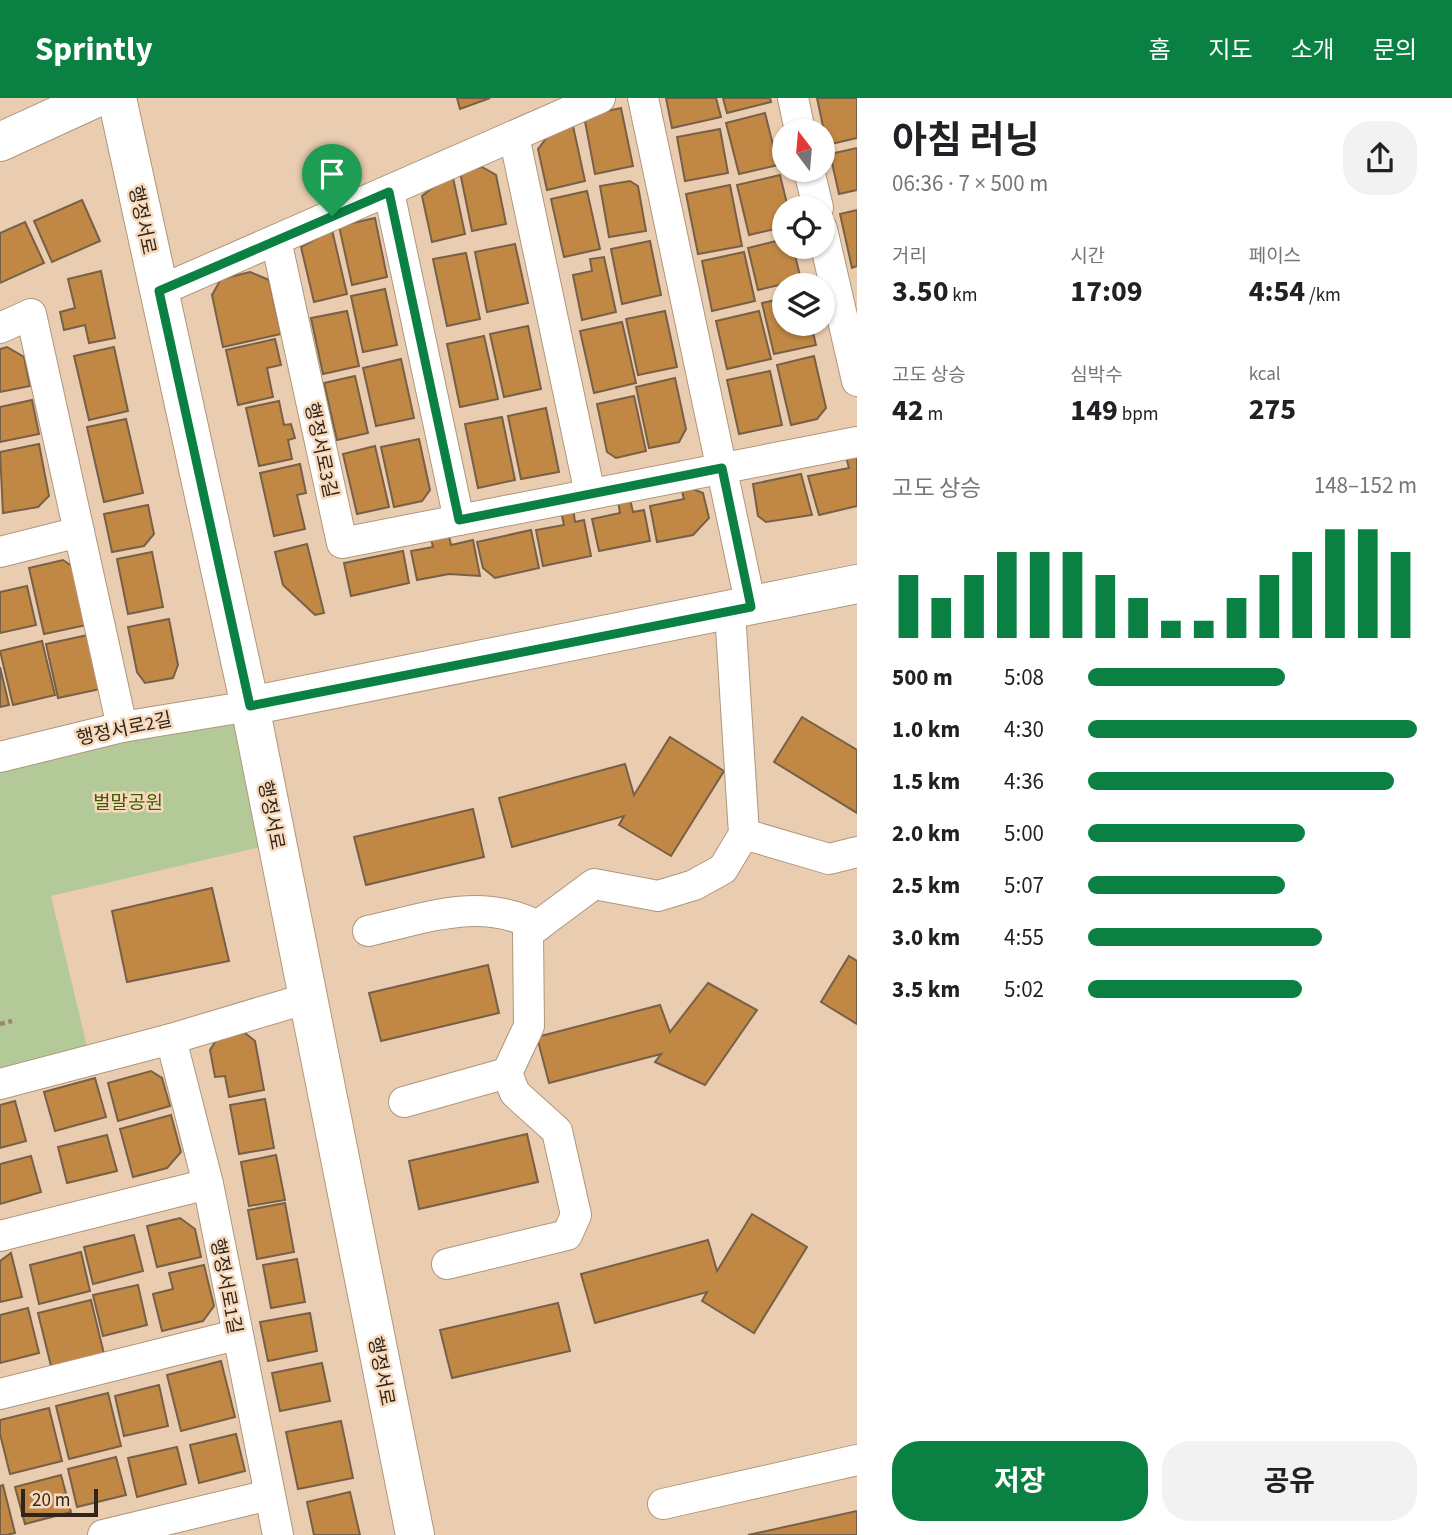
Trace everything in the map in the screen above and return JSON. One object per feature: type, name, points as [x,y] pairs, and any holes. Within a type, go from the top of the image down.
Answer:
[{"type":"street","points":[[0,142],[96,98]]},
{"type":"street","name":"행정서로","points":[[117,98],[250,706],[415,1535]]},
{"type":"street","points":[[159,291],[600,98]]},
{"type":"street","points":[[447,1264],[567,1234],[576,1214],[557,1131],[515,1093],[507,1073],[529,1026],[528,933],[594,884],[658,896],[694,885],[723,869],[744,834],[741,610],[722,468],[643,98]]},
{"type":"street","points":[[793,98],[797,119]]},
{"type":"street","points":[[514,136],[590,494]]},
{"type":"street","points":[[389,192],[459,520]]},
{"type":"street","name":"행정서로3길","points":[[276,240],[342,543],[857,442]]},
{"type":"street","points":[[829,259],[857,381]]},
{"type":"street","points":[[0,328],[31,314],[122,727]]},
{"type":"street","points":[[0,552],[79,532]]},
{"type":"street","points":[[250,706],[741,610],[857,584]]},
{"type":"street","name":"행정서로2길","points":[[0,757],[122,727],[250,706]]},
{"type":"street","points":[[744,834],[829,859],[857,852]]},
{"type":"street","points":[[368,931],[471,908],[495,911],[538,926]]},
{"type":"street","points":[[0,1084],[172,1039],[308,998]]},
{"type":"street","name":"행정서로1길","points":[[172,1039],[208,1184],[278,1535]]},
{"type":"street","points":[[404,1102],[507,1073]]},
{"type":"street","points":[[0,1236],[208,1184]]},
{"type":"street","points":[[0,1394],[236,1335]]},
{"type":"street","points":[[663,1504],[857,1460]]},
{"type":"street","points":[[103,1535],[270,1495]]},
{"type":"path","points":[[0,1024],[12,1021]]},
{"type":"green space","name":"벌말공원","points":[[250,706],[277,843],[51,896],[90,1059],[0,1084],[0,757]]},
{"type":"building","points":[[457,98],[490,98],[460,109]]},
{"type":"building","points":[[666,98],[716,98],[721,117],[672,128]]},
{"type":"building","points":[[723,98],[770,98],[771,102],[727,113]]},
{"type":"building","points":[[817,98],[857,98],[857,138],[835,143],[835,119],[821,119]]},
{"type":"building","points":[[621,108],[633,166],[595,174],[584,116]]},
{"type":"building","points":[[765,113],[772,141],[772,166],[739,174],[726,123]]},
{"type":"building","points":[[573,126],[585,181],[547,190],[538,149],[552,131]]},
{"type":"building","points":[[720,129],[728,173],[685,181],[677,137]]},
{"type":"building","points":[[857,148],[857,190],[839,194],[835,176],[835,153]]},
{"type":"building","points":[[482,167],[496,175],[506,224],[472,231],[460,172]]},
{"type":"building","points":[[452,173],[465,234],[432,242],[422,196]]},
{"type":"building","points":[[772,177],[772,182],[782,182],[785,196],[772,196],[772,230],[749,235],[737,185]]},
{"type":"building","points":[[630,181],[638,186],[646,231],[609,237],[600,186]]},
{"type":"building","points":[[730,185],[742,246],[698,254],[686,194]]},
{"type":"building","points":[[587,191],[600,249],[564,257],[551,199]]},
{"type":"building","points":[[82,200],[100,241],[52,262],[34,221]]},
{"type":"building","points":[[857,210],[857,266],[852,268],[840,214]]},
{"type":"building","points":[[375,218],[387,277],[352,285],[339,226]]},
{"type":"building","points":[[25,222],[44,263],[0,283],[0,233]]},
{"type":"building","points":[[332,230],[347,294],[314,302],[301,247]]},
{"type":"building","points":[[650,241],[661,295],[622,304],[611,249]]},
{"type":"building","points":[[772,242],[772,259],[796,259],[799,273],[772,273],[772,287],[758,290],[748,248]]},
{"type":"building","points":[[515,244],[528,303],[487,312],[475,252]]},
{"type":"building","points":[[744,252],[755,301],[712,311],[702,261]]},
{"type":"building","points":[[466,253],[480,319],[447,326],[433,259]]},
{"type":"building","points":[[604,257],[616,312],[582,320],[573,275],[592,271],[590,259]]},
{"type":"building","points":[[101,271],[115,338],[89,343],[85,325],[64,330],[60,312],[75,308],[68,279]]},
{"type":"building","points":[[250,272],[269,280],[281,334],[223,347],[212,295],[221,279]]},
{"type":"building","points":[[385,289],[397,345],[363,352],[351,296]]},
{"type":"building","points":[[772,301],[772,336],[814,336],[816,345],[774,354],[762,303]]},
{"type":"building","points":[[347,311],[359,366],[323,374],[311,318]]},
{"type":"building","points":[[665,311],[677,367],[638,375],[626,319]]},
{"type":"building","points":[[759,311],[771,359],[727,369],[716,321]]},
{"type":"building","points":[[622,322],[636,383],[594,393],[580,331]]},
{"type":"building","points":[[528,326],[541,389],[504,397],[490,334]]},
{"type":"building","points":[[484,336],[498,399],[460,407],[447,344]]},
{"type":"building","points":[[275,339],[281,365],[267,368],[273,397],[238,405],[226,350]]},
{"type":"building","points":[[7,347],[24,357],[30,386],[0,392],[0,349]]},
{"type":"building","points":[[114,347],[128,411],[89,420],[74,356]]},
{"type":"building","points":[[814,356],[826,408],[817,419],[791,425],[777,365]]},
{"type":"building","points":[[401,359],[414,418],[376,426],[363,368]]},
{"type":"building","points":[[770,371],[782,425],[739,434],[727,380]]},
{"type":"building","points":[[355,376],[368,433],[337,440],[324,383]]},
{"type":"building","points":[[675,378],[686,429],[679,442],[649,448],[636,387]]},
{"type":"building","points":[[634,396],[646,451],[616,458],[607,452],[597,404]]},
{"type":"building","points":[[32,400],[39,434],[0,442],[0,407]]},
{"type":"building","points":[[279,401],[284,425],[291,424],[295,438],[288,440],[292,459],[259,466],[246,408]]},
{"type":"building","points":[[546,408],[559,472],[521,479],[508,416]]},
{"type":"building","points":[[502,417],[515,480],[478,488],[465,424]]},
{"type":"building","points":[[126,419],[143,493],[104,502],[87,427]]},
{"type":"building","points":[[419,439],[430,490],[422,501],[394,507],[381,447]]},
{"type":"building","points":[[39,444],[49,496],[38,507],[3,513],[0,452]]},
{"type":"building","points":[[375,446],[389,507],[357,514],[343,454]]},
{"type":"building","points":[[857,454],[857,506],[819,515],[808,476],[849,468],[846,457]]},
{"type":"building","points":[[300,464],[306,493],[297,495],[305,529],[274,536],[260,473]]},
{"type":"building","points":[[801,474],[812,515],[766,522],[758,516],[753,484]]},
{"type":"building","points":[[693,489],[703,493],[709,518],[693,535],[657,542],[650,506],[684,499],[682,491]]},
{"type":"building","points":[[630,499],[633,512],[644,510],[650,541],[599,551],[592,519],[620,513],[618,501]]},
{"type":"building","points":[[148,505],[154,534],[144,546],[112,552],[104,514]]},
{"type":"building","points":[[573,508],[575,522],[584,520],[591,556],[543,566],[536,530],[564,525],[561,511]]},
{"type":"building","points":[[531,530],[539,568],[495,578],[483,568],[477,542]]},
{"type":"building","points":[[449,536],[451,545],[473,540],[480,576],[449,574],[417,580],[411,551],[433,547],[431,539]]},
{"type":"building","points":[[307,544],[324,613],[315,615],[283,585],[275,552]]},
{"type":"building","points":[[403,551],[409,583],[351,596],[344,563]]},
{"type":"building","points":[[152,552],[163,607],[128,614],[117,559]]},
{"type":"building","points":[[63,560],[79,571],[91,624],[44,634],[29,568]]},
{"type":"building","points":[[27,586],[36,625],[0,633],[0,592]]},
{"type":"building","points":[[169,619],[178,665],[173,678],[145,683],[137,672],[128,627]]},
{"type":"building","points":[[88,635],[100,689],[58,698],[46,644]]},
{"type":"building","points":[[42,641],[55,695],[13,705],[0,651]]},
{"type":"building","points":[[0,667],[9,705],[0,707]]},
{"type":"building","points":[[802,717],[857,750],[857,813],[774,762]]},
{"type":"building","points":[[670,737],[724,771],[671,856],[619,825],[624,816],[512,847],[499,798],[625,764],[634,795]]},
{"type":"building","points":[[473,809],[484,857],[366,885],[354,837]]},
{"type":"building","points":[[212,888],[229,961],[127,982],[112,911]]},
{"type":"building","points":[[849,956],[857,961],[857,1024],[821,1002]]},
{"type":"building","points":[[488,965],[499,1013],[381,1041],[369,993]]},
{"type":"building","points":[[708,983],[757,1010],[705,1085],[655,1062],[661,1054],[549,1083],[537,1037],[660,1005],[670,1032]]},
{"type":"building","points":[[245,1033],[255,1041],[264,1090],[229,1097],[225,1076],[215,1077],[210,1050],[217,1039]]},
{"type":"building","points":[[151,1071],[162,1078],[170,1106],[118,1121],[108,1083]]},
{"type":"building","points":[[95,1078],[106,1117],[55,1131],[44,1092]]},
{"type":"building","points":[[265,1099],[274,1148],[239,1154],[230,1105]]},
{"type":"building","points":[[15,1101],[26,1141],[0,1148],[0,1105]]},
{"type":"building","points":[[171,1115],[181,1152],[167,1168],[133,1177],[120,1129]]},
{"type":"building","points":[[527,1134],[538,1182],[419,1209],[409,1161]]},
{"type":"building","points":[[107,1135],[117,1171],[67,1183],[58,1147]]},
{"type":"building","points":[[276,1155],[285,1200],[249,1206],[241,1162]]},
{"type":"building","points":[[31,1156],[41,1192],[0,1204],[0,1164]]},
{"type":"building","points":[[285,1203],[294,1252],[257,1259],[248,1210]]},
{"type":"building","points":[[752,1214],[807,1247],[754,1333],[702,1301],[707,1292],[595,1323],[581,1274],[708,1240],[717,1271]]},
{"type":"building","points":[[180,1218],[195,1229],[201,1257],[157,1267],[147,1226]]},
{"type":"building","points":[[134,1235],[143,1271],[93,1284],[84,1247]]},
{"type":"building","points":[[81,1252],[90,1291],[39,1304],[30,1265]]},
{"type":"building","points":[[11,1253],[22,1297],[0,1302],[0,1261]]},
{"type":"building","points":[[297,1259],[305,1302],[271,1308],[263,1265]]},
{"type":"building","points":[[204,1265],[214,1306],[203,1321],[162,1331],[153,1294],[173,1289],[169,1273]]},
{"type":"building","points":[[138,1285],[147,1325],[103,1336],[93,1295]]},
{"type":"building","points":[[91,1300],[104,1354],[51,1366],[38,1313]]},
{"type":"building","points":[[558,1303],[570,1351],[452,1378],[440,1330]]},
{"type":"building","points":[[28,1308],[39,1353],[0,1363],[0,1315]]},
{"type":"building","points":[[310,1313],[317,1351],[268,1361],[260,1322]]},
{"type":"building","points":[[221,1361],[235,1417],[181,1431],[167,1375]]},
{"type":"building","points":[[322,1363],[330,1401],[280,1411],[272,1373]]},
{"type":"building","points":[[159,1385],[168,1426],[124,1436],[115,1396]]},
{"type":"building","points":[[108,1393],[121,1446],[69,1459],[56,1406]]},
{"type":"building","points":[[49,1408],[62,1461],[10,1474],[0,1434],[0,1420]]},
{"type":"building","points":[[341,1421],[353,1478],[298,1489],[286,1432]]},
{"type":"building","points":[[236,1434],[245,1471],[199,1483],[190,1445]]},
{"type":"building","points":[[177,1447],[186,1484],[137,1497],[128,1458]]},
{"type":"building","points":[[116,1457],[126,1495],[77,1507],[68,1469]]},
{"type":"building","points":[[61,1475],[71,1512],[25,1524],[15,1487]]},
{"type":"building","points":[[3,1485],[15,1533],[7,1535],[0,1535],[0,1486]]},
{"type":"building","points":[[350,1492],[360,1535],[314,1535],[307,1502]]},
{"type":"building","points":[[857,1511],[857,1535],[748,1535]]},
{"type":"route","points":[[389,192],[459,520],[722,468],[751,607],[250,706],[159,291],[332,216],[389,192]]}]
